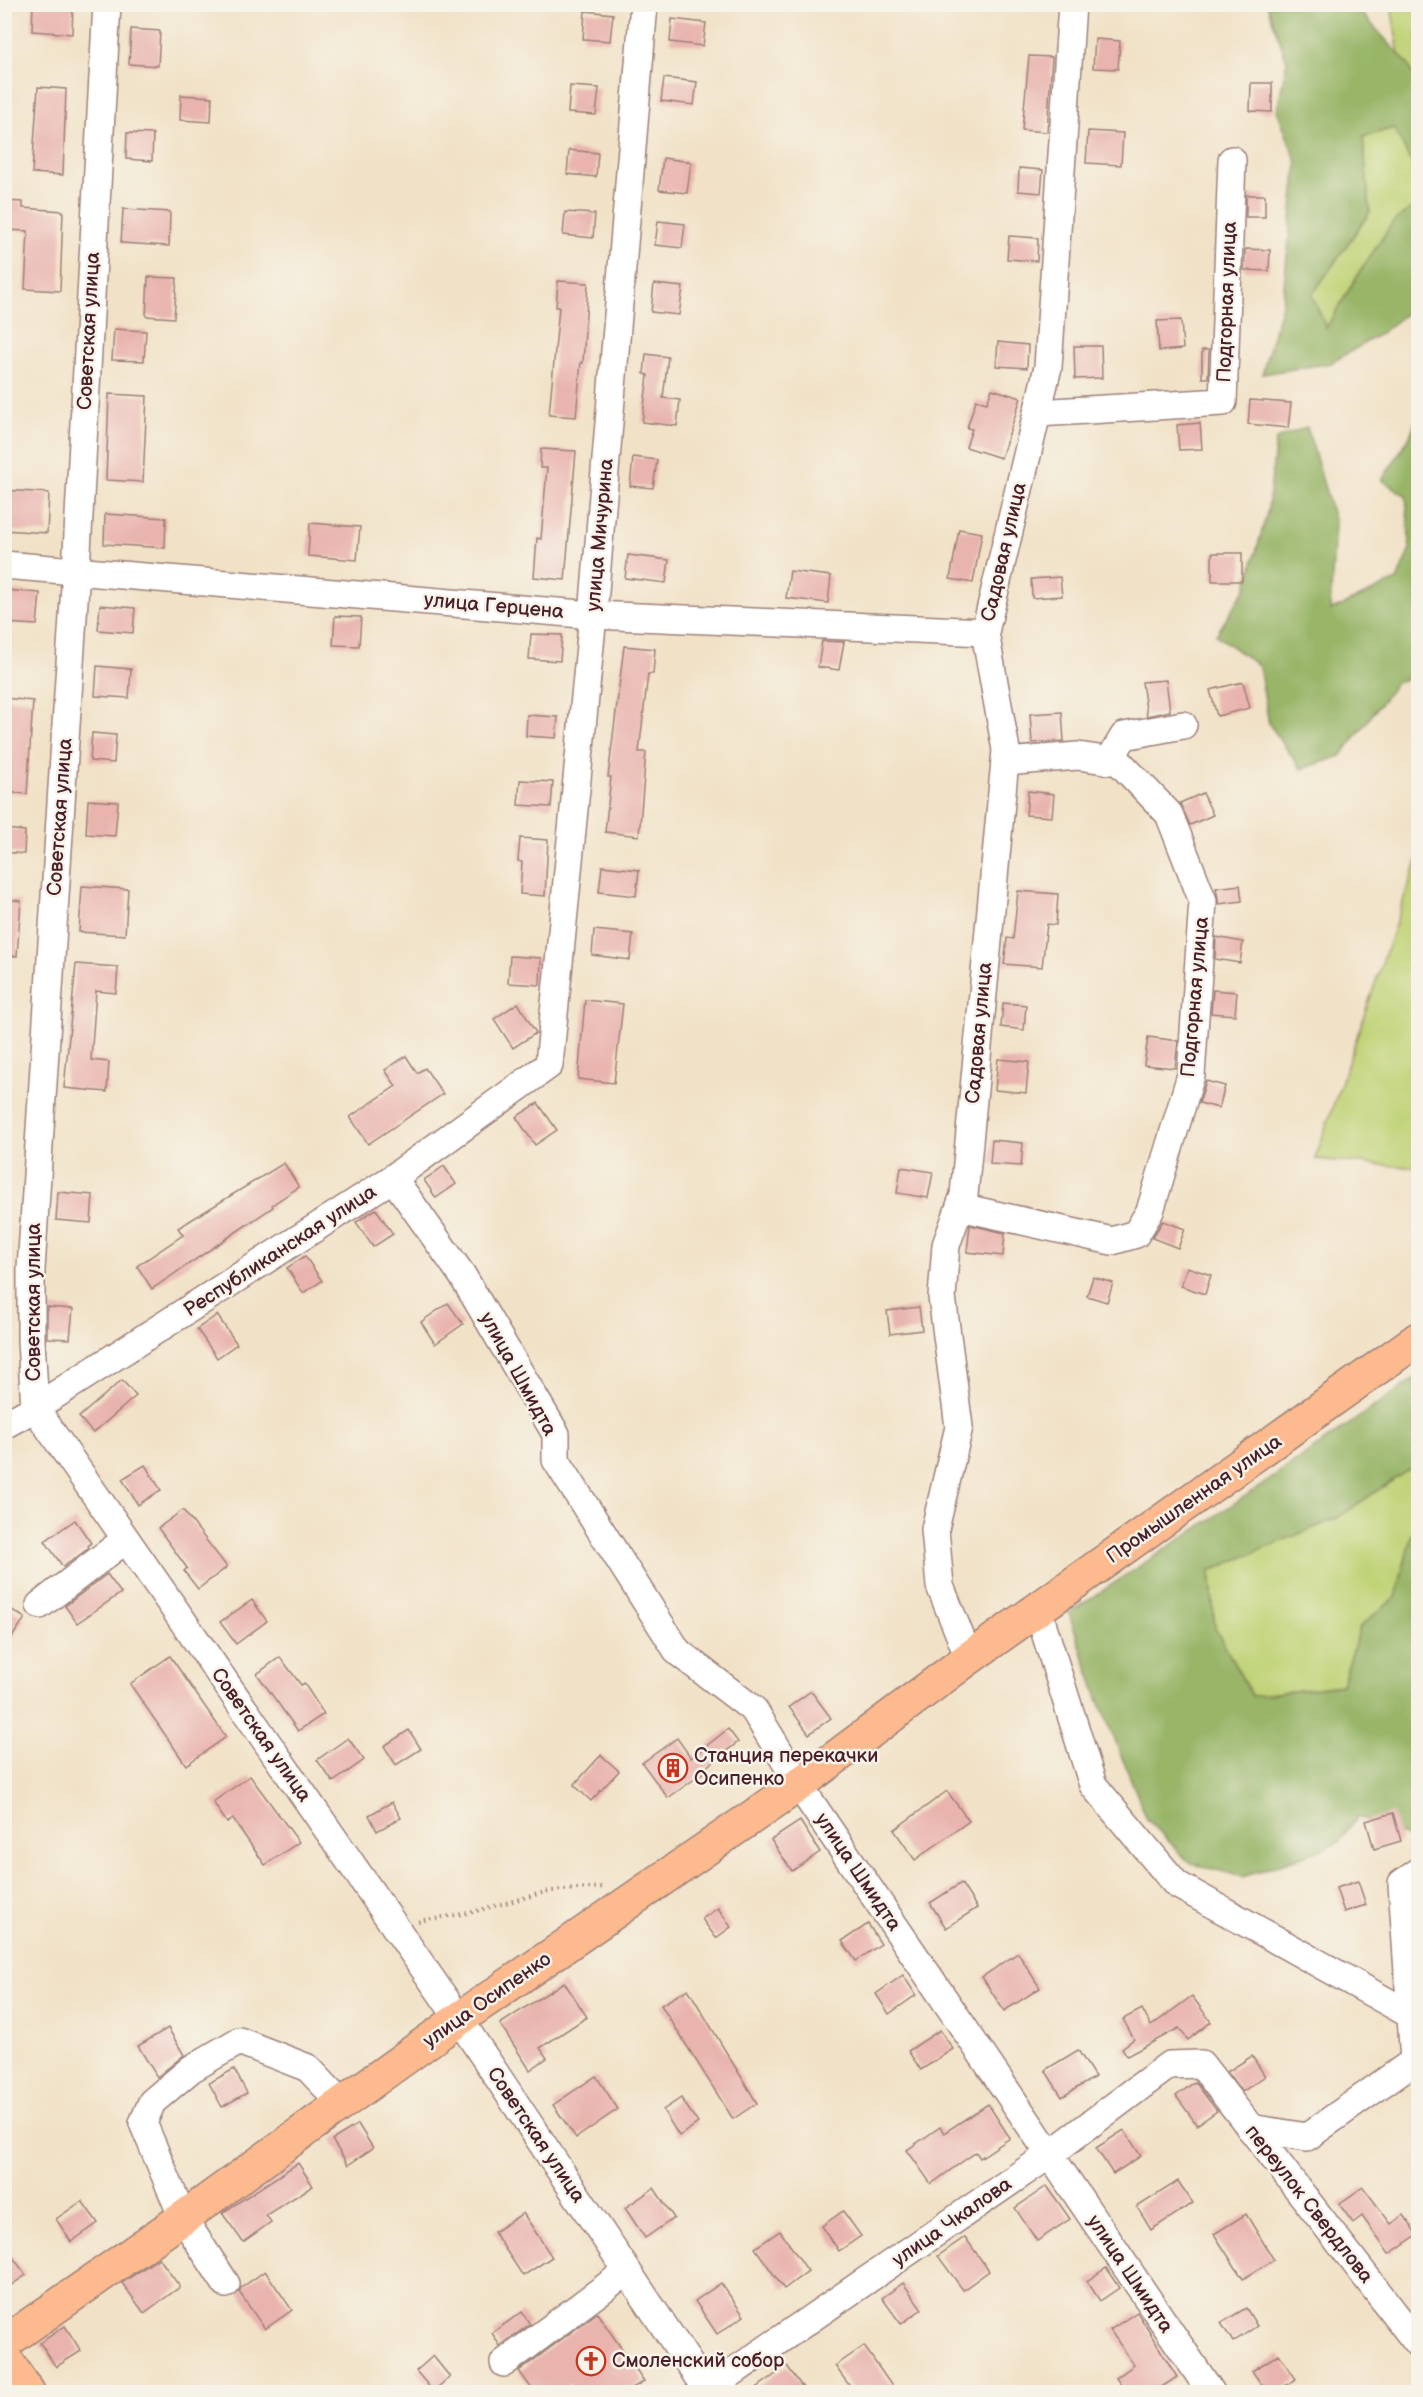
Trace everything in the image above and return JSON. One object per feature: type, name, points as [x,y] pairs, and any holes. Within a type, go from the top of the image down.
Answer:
[{"type":"main road","name":"Промышленная улица","points":[[969,1658],[1419,1339]]},
{"type":"main road","name":"улица Осипенко","points":[[4,2343],[183,2218],[459,2019],[800,1784],[969,1658]]},
{"type":"main road","points":[[4,2357],[28,2392]]},
{"type":"street","name":"Советская улица","points":[[107,4],[76,570],[31,1269],[31,1341],[35,1408],[459,2019],[707,2392]]},
{"type":"street","name":"улица Мичурина","points":[[549,1065],[593,615],[644,4]]},
{"type":"street","name":"Садовая улица","points":[[969,1658],[940,1586],[935,1529],[958,1427],[942,1297],[946,1245],[960,1207],[965,1184],[1006,750],[985,632],[1048,367],[1072,4]]},
{"type":"street","name":"Подгорная улица","points":[[1037,413],[1223,402],[1232,160]]},
{"type":"street","name":"улица Герцена","points":[[4,565],[593,615],[985,632]]},
{"type":"street","points":[[1109,761],[1124,736],[1183,725]]},
{"type":"street","name":"Подгорная улица","points":[[960,1207],[1112,1241],[1136,1234],[1150,1211],[1191,1075],[1203,901],[1169,814],[1119,762],[1078,756],[1005,762]]},
{"type":"street","name":"Республиканская улица","points":[[4,1425],[35,1408],[393,1178],[549,1065]]},
{"type":"street","name":"улица Шмидта","points":[[393,1178],[462,1275],[556,1434],[556,1460],[678,1652],[754,1710],[800,1784],[1211,2392]]},
{"type":"street","points":[[40,1605],[125,1540]]},
{"type":"street","points":[[1038,1610],[1093,1785],[1176,1884],[1411,2015]]},
{"type":"street","points":[[1250,2128],[1307,2137],[1416,2060],[1402,1883],[1419,1872]]},
{"type":"street","points":[[226,2284],[183,2218],[143,2123],[152,2102],[191,2069],[239,2042],[308,2068],[342,2104]]},
{"type":"street","name":"улица Чкалова","points":[[707,2392],[1049,2155],[1169,2065],[1201,2064]]},
{"type":"street","name":"переулок Свердлова","points":[[1201,2064],[1416,2336]]},
{"type":"street","points":[[504,2363],[627,2271]]},
{"type":"path","points":[[394,1925],[469,1913],[549,1891],[609,1887]]},
{"type":"green space","points":[[1267,5],[1356,5],[1408,64],[1418,87],[1418,175],[1394,128],[1363,137],[1370,212],[1312,295],[1326,328],[1393,222],[1418,203],[1418,304],[1380,334],[1331,363],[1262,374],[1282,305],[1297,163],[1277,110],[1287,61]]},
{"type":"green space","points":[[1391,5],[1418,5],[1418,172]]},
{"type":"green space","points":[[1394,128],[1418,175],[1418,203],[1393,222],[1326,329],[1312,295],[1370,212],[1363,137]]},
{"type":"green space","points":[[1418,415],[1418,673],[1396,683],[1341,756],[1301,769],[1269,724],[1259,666],[1216,635],[1246,588],[1268,509],[1276,439],[1307,427],[1335,523],[1330,611],[1397,580],[1410,549],[1406,496],[1382,480],[1410,436]]},
{"type":"green space","points":[[1418,858],[1418,1168],[1315,1159]]},
{"type":"green space","points":[[1418,1376],[1418,1463],[1337,1518],[1210,1571],[1215,1628],[1252,1696],[1342,1685],[1360,1627],[1396,1597],[1412,1533],[1418,1526],[1418,1842],[1358,1816],[1337,1844],[1243,1877],[1190,1863],[1147,1819],[1097,1696],[1069,1613],[1268,1481]]},
{"type":"green space","points":[[1418,1463],[1418,1526],[1412,1533],[1396,1597],[1360,1627],[1343,1685],[1252,1696],[1215,1628],[1210,1571],[1337,1518]]},
{"type":"building","points":[[33,4],[73,4],[72,34],[32,31]]},
{"type":"building","points":[[585,11],[613,14],[610,41],[583,39]]},
{"type":"building","points":[[672,19],[706,23],[703,46],[670,42]]},
{"type":"building","points":[[131,29],[160,31],[158,66],[129,64]]},
{"type":"building","points":[[1095,39],[1120,41],[1118,69],[1093,68]]},
{"type":"building","points":[[1029,56],[1052,57],[1047,132],[1022,130]]},
{"type":"building","points":[[664,78],[697,82],[694,105],[661,101]]},
{"type":"building","points":[[1251,83],[1272,83],[1272,112],[1250,111]]},
{"type":"building","points":[[570,86],[599,88],[596,115],[568,113]]},
{"type":"building","points":[[38,87],[66,89],[63,175],[32,173]]},
{"type":"building","points":[[181,95],[212,97],[211,122],[180,120]]},
{"type":"building","points":[[1088,131],[1123,133],[1121,165],[1086,163]]},
{"type":"building","points":[[127,133],[153,134],[152,161],[126,159]]},
{"type":"building","points":[[569,150],[598,153],[596,177],[567,174]]},
{"type":"building","points":[[663,158],[691,162],[687,193],[659,190]]},
{"type":"building","points":[[1019,168],[1043,170],[1041,193],[1018,191]]},
{"type":"building","points":[[1246,195],[1265,195],[1265,217],[1246,217]]},
{"type":"building","points":[[4,201],[23,202],[23,208],[63,211],[60,291],[25,289],[28,231],[4,230]]},
{"type":"building","points":[[123,209],[170,212],[169,246],[121,243]]},
{"type":"building","points":[[565,212],[595,214],[593,238],[563,235]]},
{"type":"building","points":[[658,221],[685,224],[682,248],[655,245]]},
{"type":"building","points":[[1009,236],[1038,238],[1037,261],[1007,259]]},
{"type":"building","points":[[1245,249],[1270,250],[1269,271],[1244,270]]},
{"type":"building","points":[[148,277],[177,278],[174,318],[146,316]]},
{"type":"building","points":[[558,281],[588,283],[583,363],[581,362],[576,417],[549,415],[559,307],[556,307]]},
{"type":"building","points":[[654,284],[683,287],[679,315],[651,312]]},
{"type":"building","points":[[1181,320],[1183,349],[1159,351],[1157,321]]},
{"type":"building","points":[[114,329],[146,331],[144,361],[112,360]]},
{"type":"building","points":[[998,342],[1028,345],[1027,368],[996,366]]},
{"type":"building","points":[[1074,346],[1101,346],[1102,378],[1075,379]]},
{"type":"building","points":[[1202,350],[1209,350],[1208,378],[1202,378]]},
{"type":"building","points":[[646,354],[668,357],[663,398],[680,400],[677,426],[642,422],[648,375],[644,374]]},
{"type":"building","points":[[992,389],[1021,398],[1001,458],[966,447],[972,429],[967,428],[976,400],[987,403]]},
{"type":"building","points":[[109,394],[147,396],[143,482],[106,480]]},
{"type":"building","points":[[1250,400],[1291,403],[1288,428],[1248,424]]},
{"type":"building","points":[[1200,423],[1202,449],[1179,450],[1177,425]]},
{"type":"building","points":[[541,449],[576,451],[565,580],[534,577],[537,538],[541,539],[547,468],[540,468]]},
{"type":"building","points":[[633,457],[657,460],[653,488],[630,486]]},
{"type":"building","points":[[4,490],[49,493],[47,533],[4,530]]},
{"type":"building","points":[[105,514],[166,518],[165,548],[104,544]]},
{"type":"building","points":[[310,523],[360,527],[357,560],[308,556]]},
{"type":"building","points":[[959,529],[982,533],[973,583],[950,579]]},
{"type":"building","points":[[1212,553],[1242,553],[1242,581],[1212,581]]},
{"type":"building","points":[[628,555],[669,560],[666,583],[625,578]]},
{"type":"building","points":[[790,571],[831,576],[828,603],[786,598]]},
{"type":"building","points":[[1060,577],[1062,596],[1032,598],[1031,579]]},
{"type":"building","points":[[4,590],[40,593],[37,625],[4,623]]},
{"type":"building","points":[[100,605],[135,608],[133,633],[98,630]]},
{"type":"building","points":[[335,616],[361,617],[359,646],[333,645]]},
{"type":"building","points":[[531,634],[562,635],[560,661],[529,659]]},
{"type":"building","points":[[822,641],[844,642],[839,670],[818,667]]},
{"type":"building","points":[[624,646],[655,649],[653,674],[648,674],[639,752],[646,752],[639,836],[605,832],[611,777],[608,777]]},
{"type":"building","points":[[97,666],[131,669],[129,698],[95,696]]},
{"type":"building","points":[[1166,680],[1170,711],[1147,716],[1142,682]]},
{"type":"building","points":[[1243,682],[1250,708],[1217,716],[1210,690]]},
{"type":"building","points":[[4,698],[33,701],[27,794],[4,792]]},
{"type":"building","points":[[1062,712],[1064,741],[1032,743],[1030,714]]},
{"type":"building","points":[[527,715],[558,717],[556,738],[526,736]]},
{"type":"building","points":[[92,733],[116,735],[114,763],[90,761]]},
{"type":"building","points":[[520,780],[553,782],[551,807],[518,805]]},
{"type":"building","points":[[1028,791],[1054,794],[1052,817],[1026,815]]},
{"type":"building","points":[[1203,793],[1213,815],[1190,825],[1180,803]]},
{"type":"building","points":[[88,800],[118,802],[115,836],[86,834]]},
{"type":"building","points":[[4,829],[25,831],[24,854],[4,852]]},
{"type":"building","points":[[520,838],[548,840],[545,896],[520,894],[522,862],[518,861]]},
{"type":"building","points":[[602,866],[639,870],[636,896],[599,892]]},
{"type":"building","points":[[1240,885],[1242,901],[1219,904],[1216,888]]},
{"type":"building","points":[[82,886],[128,889],[125,935],[79,932]]},
{"type":"building","points":[[1018,891],[1058,894],[1056,925],[1047,924],[1042,967],[1004,964],[1007,938],[1013,939]]},
{"type":"building","points":[[4,899],[21,901],[17,956],[4,956]]},
{"type":"building","points":[[594,930],[633,934],[630,960],[592,955]]},
{"type":"building","points":[[1216,937],[1243,942],[1240,963],[1215,959]]},
{"type":"building","points":[[510,956],[541,958],[540,985],[508,983]]},
{"type":"building","points":[[76,964],[118,967],[116,993],[96,991],[91,1060],[109,1062],[107,1092],[64,1088]]},
{"type":"building","points":[[1213,990],[1237,992],[1235,1015],[1211,1013]]},
{"type":"building","points":[[585,1000],[623,1004],[614,1083],[578,1079]]},
{"type":"building","points":[[518,1003],[536,1033],[513,1048],[494,1019]]},
{"type":"building","points":[[1003,1003],[1026,1005],[1024,1030],[1001,1027]]},
{"type":"building","points":[[1148,1037],[1178,1041],[1175,1068],[1144,1065]]},
{"type":"building","points":[[406,1056],[417,1073],[425,1068],[443,1094],[368,1144],[350,1117],[396,1086],[385,1070]]},
{"type":"building","points":[[998,1059],[1029,1062],[1026,1093],[995,1090]]},
{"type":"building","points":[[1206,1081],[1225,1086],[1219,1108],[1199,1103]]},
{"type":"building","points":[[538,1103],[557,1130],[535,1145],[516,1117]]},
{"type":"building","points":[[992,1140],[1023,1143],[1021,1166],[990,1164]]},
{"type":"building","points":[[284,1163],[299,1187],[152,1289],[137,1266],[183,1235],[178,1228]]},
{"type":"building","points":[[444,1166],[456,1184],[436,1198],[424,1180]]},
{"type":"building","points":[[901,1167],[933,1172],[928,1198],[897,1193]]},
{"type":"building","points":[[58,1192],[93,1195],[91,1223],[56,1220]]},
{"type":"building","points":[[376,1209],[393,1234],[373,1247],[356,1222]]},
{"type":"building","points":[[1163,1221],[1185,1229],[1178,1248],[1152,1238]]},
{"type":"building","points":[[970,1225],[1005,1233],[1003,1256],[967,1252]]},
{"type":"building","points":[[305,1256],[322,1281],[303,1293],[287,1268]]},
{"type":"building","points":[[1187,1267],[1211,1275],[1205,1294],[1181,1286]]},
{"type":"building","points":[[1093,1277],[1113,1283],[1107,1302],[1087,1296]]},
{"type":"building","points":[[448,1303],[463,1324],[435,1344],[421,1322]]},
{"type":"building","points":[[47,1307],[73,1309],[70,1339],[47,1338]]},
{"type":"building","points":[[919,1307],[922,1330],[890,1334],[887,1311]]},
{"type":"building","points":[[217,1315],[237,1344],[217,1358],[197,1329]]},
{"type":"building","points":[[122,1380],[136,1396],[93,1433],[79,1417]]},
{"type":"building","points":[[145,1465],[161,1490],[138,1505],[122,1479]]},
{"type":"building","points":[[183,1510],[227,1567],[198,1589],[184,1571],[187,1568],[158,1528]]},
{"type":"building","points":[[75,1520],[91,1543],[89,1548],[63,1567],[45,1541]]},
{"type":"building","points":[[107,1574],[121,1593],[77,1623],[65,1606]]},
{"type":"building","points":[[252,1600],[267,1621],[236,1644],[220,1622]]},
{"type":"building","points":[[4,1605],[25,1618],[4,1649]]},
{"type":"building","points":[[170,1656],[226,1737],[186,1765],[130,1684]]},
{"type":"building","points":[[280,1657],[301,1685],[304,1683],[324,1714],[298,1731],[257,1674]]},
{"type":"building","points":[[811,1691],[831,1718],[809,1734],[789,1707]]},
{"type":"building","name":"Станция перекачки Осипенко","points":[[728,1729],[738,1742],[701,1771],[703,1773],[668,1798],[642,1763],[677,1738],[691,1758]]},
{"type":"building","points":[[409,1730],[421,1749],[396,1765],[384,1746]]},
{"type":"building","points":[[348,1738],[364,1760],[333,1782],[317,1760]]},
{"type":"building","points":[[601,1755],[619,1771],[591,1801],[574,1785]]},
{"type":"building","points":[[250,1776],[299,1842],[265,1865],[233,1819],[227,1823],[213,1802]]},
{"type":"building","points":[[947,1791],[969,1821],[915,1860],[894,1830]]},
{"type":"building","points":[[392,1802],[401,1818],[377,1831],[369,1815]]},
{"type":"building","points":[[1393,1813],[1401,1841],[1374,1849],[1366,1821]]},
{"type":"building","points":[[800,1821],[820,1852],[792,1871],[771,1840]]},
{"type":"building","points":[[1358,1881],[1366,1905],[1344,1912],[1336,1888]]},
{"type":"building","points":[[961,1883],[977,1908],[946,1928],[930,1903]]},
{"type":"building","points":[[718,1908],[731,1927],[716,1938],[702,1919]]},
{"type":"building","points":[[868,1924],[881,1944],[856,1961],[842,1941]]},
{"type":"building","points":[[1018,1953],[1040,1988],[1004,2011],[982,1977]]},
{"type":"building","points":[[903,1975],[916,1995],[889,2014],[876,1994]]},
{"type":"building","points":[[564,1982],[587,2017],[540,2048],[547,2058],[530,2070],[500,2024]]},
{"type":"building","points":[[688,1989],[757,2103],[733,2119],[661,2005]]},
{"type":"building","points":[[1192,1996],[1211,2022],[1188,2040],[1179,2028],[1127,2056],[1122,2048],[1134,2039],[1123,2019],[1142,2009],[1151,2026]]},
{"type":"building","points":[[168,2028],[184,2055],[157,2077],[138,2046]]},
{"type":"building","points":[[940,2030],[953,2049],[921,2070],[908,2051]]},
{"type":"building","points":[[1078,2050],[1095,2077],[1062,2097],[1045,2070]]},
{"type":"building","points":[[1252,2056],[1265,2076],[1242,2092],[1227,2072]]},
{"type":"building","points":[[234,2069],[247,2093],[222,2107],[209,2083]]},
{"type":"building","points":[[596,2076],[618,2109],[576,2138],[553,2105]]},
{"type":"building","points":[[1195,2082],[1217,2111],[1197,2125],[1176,2096]]},
{"type":"building","points":[[681,2098],[698,2123],[679,2136],[663,2110]]},
{"type":"building","points":[[988,2104],[1010,2138],[980,2158],[976,2152],[931,2184],[907,2150],[940,2127],[944,2133]]},
{"type":"building","points":[[358,2124],[373,2148],[348,2165],[332,2140]]},
{"type":"building","points":[[1124,2130],[1141,2156],[1113,2174],[1096,2148]]},
{"type":"building","points":[[298,2163],[313,2186],[266,2215],[271,2222],[243,2242],[222,2213]]},
{"type":"building","points":[[1178,2181],[1193,2203],[1151,2230],[1137,2207]]},
{"type":"building","points":[[1047,2186],[1070,2219],[1037,2241],[1015,2208]]},
{"type":"building","points":[[1363,2187],[1391,2224],[1404,2215],[1417,2235],[1389,2254],[1362,2216],[1353,2223],[1339,2204]]},
{"type":"building","points":[[654,2188],[674,2218],[645,2238],[625,2208]]},
{"type":"building","points":[[82,2201],[98,2223],[71,2242],[56,2219]]},
{"type":"building","points":[[843,2211],[861,2236],[839,2251],[822,2226]]},
{"type":"building","points":[[523,2213],[552,2257],[523,2276],[494,2232]]},
{"type":"building","points":[[1246,2214],[1274,2260],[1243,2279],[1214,2234]]},
{"type":"building","points":[[780,2231],[808,2271],[784,2289],[755,2248]]},
{"type":"building","points":[[965,2237],[989,2271],[963,2290],[938,2256]]},
{"type":"building","points":[[4,2245],[26,2275],[4,2290]]},
{"type":"building","points":[[159,2258],[180,2287],[144,2313],[122,2283]]},
{"type":"building","points":[[1106,2268],[1119,2288],[1100,2301],[1087,2281]]},
{"type":"building","points":[[265,2271],[292,2310],[265,2329],[239,2292],[241,2288]]},
{"type":"building","points":[[721,2283],[744,2316],[717,2334],[695,2301]]},
{"type":"building","points":[[903,2283],[922,2309],[901,2324],[882,2298]]},
{"type":"building","points":[[1246,2308],[1257,2326],[1233,2342],[1221,2323]]},
{"type":"building","points":[[522,2312],[530,2324],[500,2346],[492,2333]]},
{"type":"building","points":[[1137,2312],[1177,2377],[1154,2392],[1126,2392],[1116,2378],[1134,2365],[1110,2330]]},
{"type":"building","name":"Смоленский собор","points":[[597,2313],[644,2381],[626,2392],[575,2392],[569,2384],[558,2392],[534,2392],[519,2371]]},
{"type":"building","points":[[65,2326],[81,2351],[56,2367],[40,2343]]},
{"type":"building","points":[[864,2346],[896,2392],[854,2392],[835,2366]]},
{"type":"building","points":[[1279,2354],[1296,2379],[1276,2392],[1267,2392],[1252,2371]]},
{"type":"building","points":[[433,2356],[450,2377],[433,2391],[416,2371]]},
{"type":"building","points":[[787,2366],[806,2392],[751,2392]]},
{"type":"place","name":"Станция перекачки Осипенко","points":[[673,1768]]},
{"type":"place","name":"Смоленский собор","points":[[591,2361]]}]
